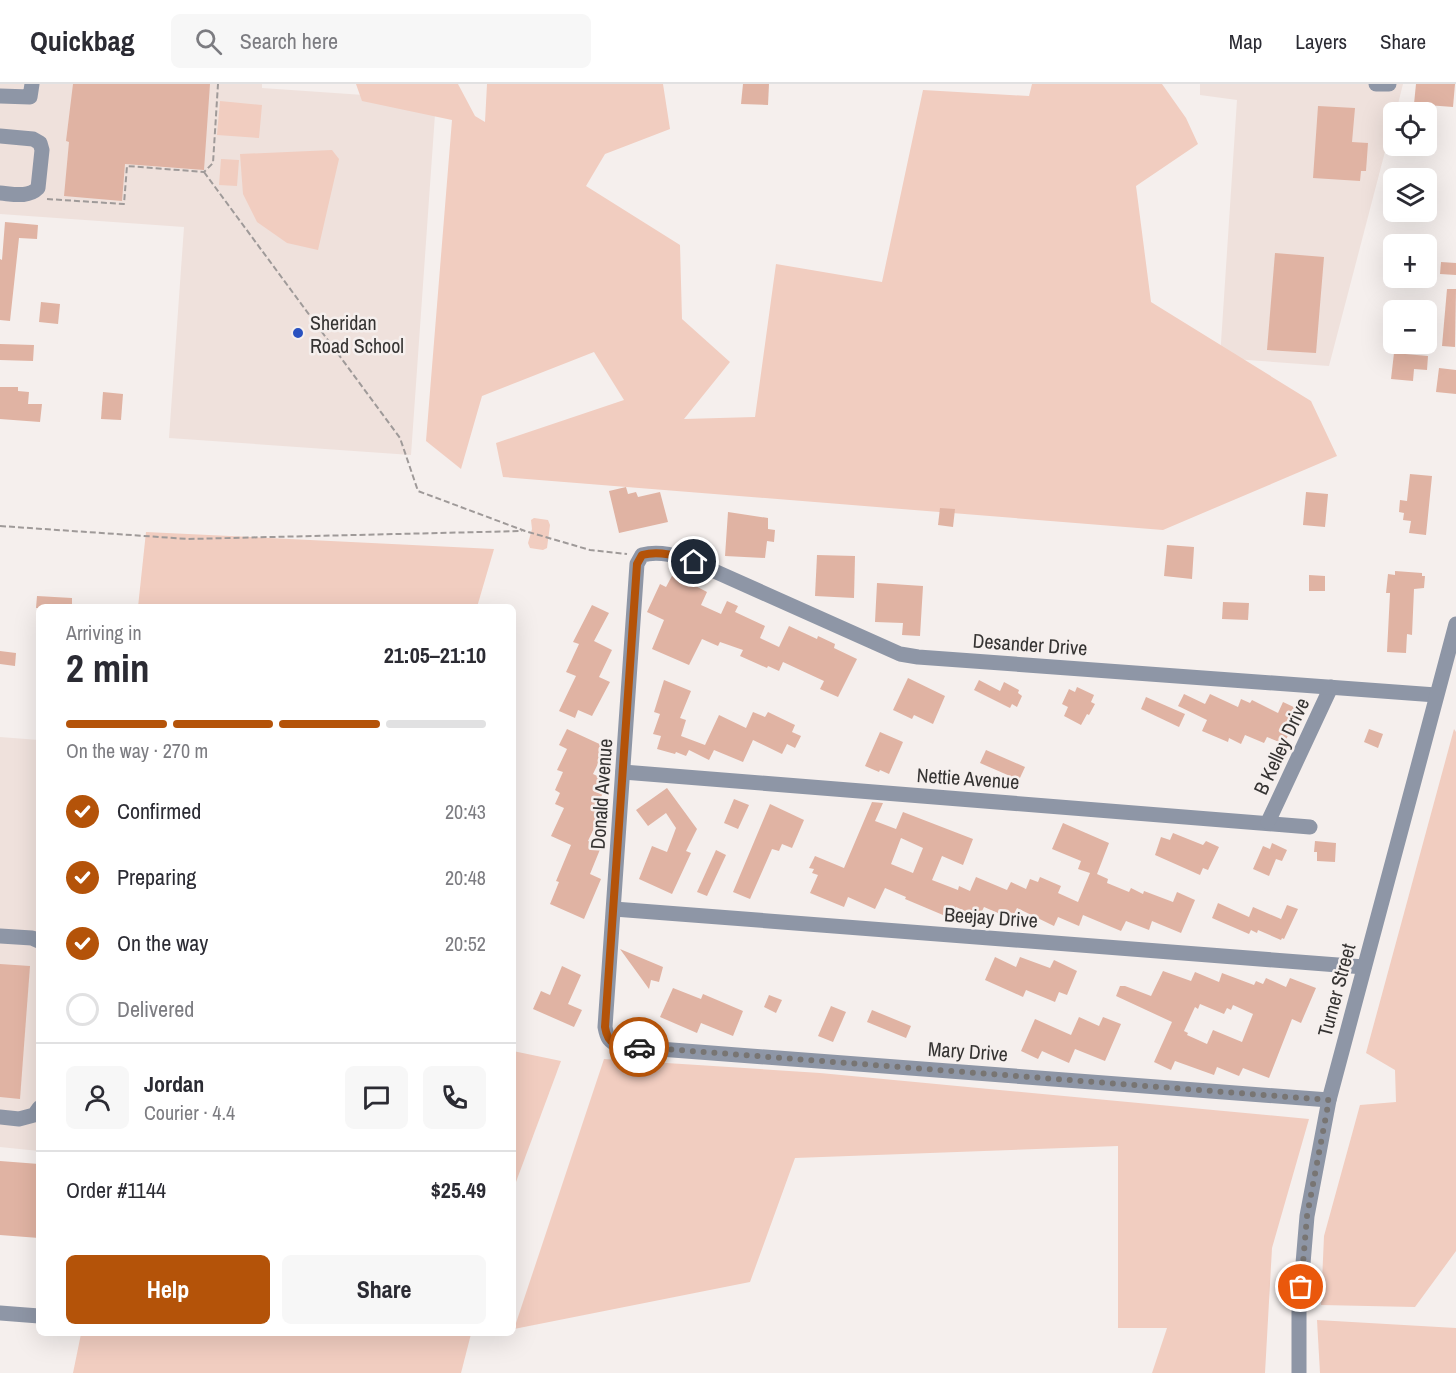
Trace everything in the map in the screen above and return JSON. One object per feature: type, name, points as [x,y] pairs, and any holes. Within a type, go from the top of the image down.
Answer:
[{"type":"street","points":[[2,92],[30,97],[32,84]]},
{"type":"street","points":[[1376,84],[1389,84]]},
{"type":"street","points":[[0,136],[33,139],[40,143],[42,150],[38,188],[33,193],[25,195],[0,193]]},
{"type":"street","name":"Desander Drive","points":[[642,555],[652,552],[674,555],[694,562],[900,654],[1436,695]]},
{"type":"street","name":"Donald Avenue","points":[[607,1037],[605,1027],[637,564],[642,555]]},
{"type":"street","name":"Turner Street","points":[[1299,1373],[1299,1311],[1307,1216],[1329,1100],[1456,624]]},
{"type":"street","name":"B Kelley Drive","points":[[1268,822],[1331,687]]},
{"type":"street","name":"Nettie Avenue","points":[[623,772],[1310,827]]},
{"type":"street","name":"Beejay Drive","points":[[614,909],[1364,967]]},
{"type":"street","points":[[0,936],[36,940]]},
{"type":"street","name":"Mary Drive","points":[[607,1037],[612,1043],[620,1046],[1329,1100]]},
{"type":"street","points":[[0,1117],[19,1119],[34,1115],[36,1112]]},
{"type":"street","points":[[0,1313],[36,1316]]},
{"type":"path","points":[[204,172],[213,163],[218,84]]},
{"type":"path","points":[[33,193],[44,199],[124,204],[127,166],[204,172],[400,438],[418,491],[525,531],[590,550],[642,555]]},
{"type":"path","points":[[0,526],[188,539],[525,531]]},
{"type":"shaded area","name":"Sheridan Road School","points":[[0,84],[262,84],[262,88],[436,100],[411,455],[169,438],[184,227],[0,214]]},
{"type":"shaded area","points":[[356,84],[458,84],[475,116],[485,122],[487,84],[663,84],[670,129],[605,154],[586,186],[680,245],[682,319],[730,362],[684,419],[755,417],[776,264],[882,282],[923,90],[1029,96],[1032,84],[1162,84],[1186,118],[1198,144],[1136,186],[1151,302],[1311,401],[1337,456],[1163,530],[503,477],[496,443],[624,400],[594,352],[482,396],[461,469],[426,441],[452,120],[362,101]]},
{"type":"shaded area","points":[[1200,84],[1403,84],[1398,102],[1383,102],[1384,156],[1329,366],[1220,358],[1237,100],[1200,95]]},
{"type":"shaded area","points":[[220,101],[262,105],[259,138],[217,135]]},
{"type":"shaded area","points":[[332,150],[339,159],[318,250],[287,243],[257,222],[243,194],[240,154]]},
{"type":"shaded area","points":[[221,159],[239,160],[237,186],[219,185]]},
{"type":"shaded area","points":[[534,518],[548,520],[550,525],[547,548],[543,550],[530,548],[528,543],[532,529],[531,520]]},
{"type":"shaded area","points":[[146,532],[494,549],[478,604],[138,604]]},
{"type":"shaded area","points":[[1454,729],[1456,732],[1456,1251],[1415,1307],[1321,1305],[1324,1236],[1360,1105],[1396,1102],[1395,1070],[1366,1053]]},
{"type":"shaded area","points":[[0,737],[36,740],[36,1151],[0,1147]]},
{"type":"shaded area","points":[[516,1052],[561,1061],[516,1182]]},
{"type":"shaded area","points":[[604,1059],[820,1073],[1309,1119],[1272,1248],[1265,1373],[1152,1373],[1167,1328],[1118,1328],[1118,1146],[795,1158],[750,1282],[516,1329]]},
{"type":"shaded area","points":[[1317,1320],[1456,1328],[1456,1373],[1320,1373]]},
{"type":"shaded area","points":[[81,1336],[470,1336],[461,1373],[73,1373]]},
{"type":"building","points":[[73,84],[210,84],[204,170],[125,164],[122,201],[64,196],[69,142],[66,141]]},
{"type":"building","points":[[743,84],[769,84],[768,105],[741,104]]},
{"type":"building","points":[[1416,84],[1455,84],[1453,107],[1437,106],[1437,102],[1414,102]]},
{"type":"building","points":[[1318,106],[1355,108],[1352,142],[1368,143],[1366,171],[1361,171],[1360,181],[1313,178]]},
{"type":"building","points":[[5,222],[38,225],[37,239],[19,238],[10,321],[0,320],[0,259],[2,260]]},
{"type":"building","points":[[1275,253],[1324,257],[1316,353],[1267,350]]},
{"type":"building","points":[[1441,262],[1456,263],[1456,275],[1440,274]]},
{"type":"building","points":[[1447,289],[1456,289],[1455,347],[1442,346]]},
{"type":"building","points":[[41,302],[60,304],[58,324],[39,322]]},
{"type":"building","points":[[0,344],[34,345],[33,361],[0,360]]},
{"type":"building","points":[[1394,354],[1428,356],[1427,370],[1414,369],[1413,381],[1391,379]]},
{"type":"building","points":[[1439,368],[1456,370],[1456,394],[1436,392]]},
{"type":"building","points":[[0,387],[18,387],[18,391],[29,392],[28,404],[42,404],[40,422],[0,419]]},
{"type":"building","points":[[103,392],[123,394],[121,420],[101,419]]},
{"type":"building","points":[[1410,474],[1432,476],[1426,535],[1409,533],[1411,521],[1403,520],[1404,513],[1399,512],[1400,500],[1407,501]]},
{"type":"building","points":[[626,487],[628,494],[636,492],[638,497],[660,492],[668,522],[619,533],[609,491]]},
{"type":"building","points":[[1306,492],[1328,494],[1325,527],[1303,525]]},
{"type":"building","points":[[940,508],[955,509],[953,527],[938,525]]},
{"type":"building","points":[[728,512],[768,518],[768,529],[775,530],[774,542],[767,541],[765,558],[725,556]]},
{"type":"building","points":[[1167,545],[1194,547],[1192,579],[1164,576]]},
{"type":"building","points":[[817,555],[855,556],[854,598],[815,596]]},
{"type":"building","points":[[1395,571],[1422,573],[1422,576],[1425,576],[1424,588],[1414,589],[1412,635],[1407,634],[1406,653],[1387,652],[1390,593],[1386,593],[1388,574],[1395,575]]},
{"type":"building","points":[[673,574],[707,592],[701,605],[721,614],[727,601],[738,606],[735,612],[765,626],[760,638],[779,647],[789,626],[817,639],[818,636],[835,644],[834,648],[857,659],[838,697],[820,689],[824,681],[783,662],[779,671],[768,666],[767,668],[740,656],[743,650],[720,642],[718,646],[702,639],[689,665],[652,649],[664,620],[647,612],[660,584],[666,587]]},
{"type":"building","points":[[1309,575],[1325,576],[1325,591],[1309,591]]},
{"type":"building","points":[[877,583],[923,586],[920,636],[902,635],[903,623],[875,622]]},
{"type":"building","points":[[37,596],[72,598],[72,604],[36,604]]},
{"type":"building","points":[[1223,602],[1249,603],[1248,620],[1222,619]]},
{"type":"building","points":[[592,605],[609,613],[594,641],[612,650],[599,677],[610,682],[592,716],[578,710],[575,718],[559,711],[576,676],[566,672],[579,644],[573,642]]},
{"type":"building","points":[[0,651],[16,653],[15,666],[0,664]]},
{"type":"building","points":[[908,678],[945,696],[933,724],[914,715],[912,719],[893,710]]},
{"type":"building","points":[[664,680],[691,691],[680,718],[686,720],[681,736],[705,745],[719,715],[746,728],[753,712],[765,717],[768,712],[795,725],[792,732],[801,736],[795,748],[787,744],[782,754],[753,740],[743,762],[714,750],[709,760],[689,750],[686,756],[657,749],[661,736],[653,734],[660,714],[654,712]]},
{"type":"building","points":[[979,680],[1000,691],[1004,682],[1019,690],[1018,693],[1022,696],[1017,707],[1012,704],[1010,708],[974,690]]},
{"type":"building","points":[[1077,687],[1094,695],[1091,702],[1095,704],[1081,725],[1064,716],[1068,707],[1062,704],[1069,689],[1075,692]]},
{"type":"building","points":[[1184,694],[1205,704],[1210,694],[1238,707],[1241,699],[1250,703],[1252,700],[1278,713],[1283,702],[1300,710],[1284,744],[1267,737],[1264,743],[1245,735],[1241,744],[1229,738],[1228,742],[1202,731],[1207,720],[1178,706]]},
{"type":"building","points":[[1146,697],[1185,714],[1179,727],[1141,709]]},
{"type":"building","points":[[567,729],[606,747],[593,774],[608,781],[597,811],[601,813],[588,841],[601,847],[590,874],[601,879],[584,919],[550,904],[559,882],[556,881],[571,845],[551,836],[564,808],[555,804],[560,793],[555,790],[563,772],[557,770],[567,749],[559,745]]},
{"type":"building","points":[[1369,729],[1383,734],[1378,748],[1364,742]]},
{"type":"building","points":[[880,732],[903,742],[889,774],[865,766]]},
{"type":"building","points":[[986,750],[1025,767],[1019,780],[980,763]]},
{"type":"building","points":[[667,788],[697,829],[686,851],[691,853],[672,894],[639,879],[652,846],[667,852],[676,828],[666,813],[648,826],[636,810]]},
{"type":"building","points":[[734,799],[749,805],[738,829],[724,823]]},
{"type":"building","points":[[872,802],[883,803],[875,821],[896,829],[903,812],[973,839],[963,865],[942,856],[932,880],[958,890],[959,886],[970,891],[976,877],[1007,890],[1011,882],[1026,889],[1030,879],[1038,882],[1040,877],[1061,886],[1058,893],[1078,902],[1090,873],[1078,869],[1081,861],[1052,849],[1063,823],[1109,843],[1097,874],[1108,879],[1107,883],[1129,892],[1131,888],[1143,894],[1144,891],[1173,902],[1177,892],[1195,900],[1181,933],[1152,921],[1149,930],[1126,921],[1121,931],[1083,915],[1079,926],[1058,917],[1054,926],[1017,908],[1012,919],[984,907],[979,917],[956,907],[953,913],[945,910],[943,915],[885,888],[875,909],[848,897],[844,907],[810,893],[818,875],[812,873],[814,869],[809,868],[815,856],[844,868]],"holes":[[[901,838],[923,848],[913,873],[891,864]]]},
{"type":"building","points":[[770,804],[804,820],[792,848],[782,844],[779,851],[772,849],[750,899],[733,892]]},
{"type":"building","points":[[1173,833],[1203,845],[1206,841],[1219,847],[1208,870],[1203,868],[1200,875],[1155,855],[1161,837],[1170,840]]},
{"type":"building","points":[[1315,841],[1336,843],[1335,862],[1317,861],[1317,852],[1314,852]]},
{"type":"building","points":[[1272,843],[1287,850],[1282,861],[1276,859],[1269,876],[1253,869],[1263,846],[1270,849]]},
{"type":"building","points":[[716,850],[726,855],[707,896],[697,892]]},
{"type":"building","points":[[1218,903],[1249,917],[1253,907],[1281,919],[1287,905],[1298,909],[1284,939],[1281,940],[1258,930],[1257,933],[1251,930],[1249,934],[1212,918]]},
{"type":"building","points":[[620,949],[663,967],[659,982],[651,980],[649,989]]},
{"type":"building","points":[[995,957],[1016,967],[1020,957],[1050,968],[1054,960],[1077,971],[1067,995],[1059,992],[1055,1002],[1026,990],[1023,997],[985,980]]},
{"type":"building","points":[[0,964],[30,966],[20,1099],[0,1097]]},
{"type":"building","points":[[562,966],[581,975],[568,1004],[582,1010],[574,1027],[533,1009],[541,991],[550,995]]},
{"type":"building","points":[[1163,971],[1191,981],[1195,972],[1219,982],[1222,973],[1254,985],[1256,981],[1263,984],[1266,978],[1286,987],[1290,978],[1316,988],[1301,1023],[1292,1019],[1269,1078],[1243,1068],[1239,1076],[1217,1067],[1214,1075],[1175,1061],[1171,1070],[1154,1062],[1172,1022],[1116,996],[1120,986],[1125,986],[1151,996]],"holes":[[[1200,1004],[1224,1014],[1227,1008],[1231,1010],[1233,1005],[1253,1014],[1242,1042],[1213,1030],[1207,1044],[1187,1035],[1188,1033],[1184,1031],[1195,1007],[1198,1009]]]},
{"type":"building","points":[[673,988],[701,999],[703,994],[743,1011],[733,1036],[701,1023],[697,1033],[660,1017]]},
{"type":"building","points":[[769,995],[782,1000],[776,1013],[764,1007]]},
{"type":"building","points":[[831,1006],[846,1012],[833,1042],[818,1036]]},
{"type":"building","points":[[872,1010],[911,1026],[906,1038],[867,1022]]},
{"type":"building","points":[[1079,1017],[1099,1026],[1103,1017],[1121,1024],[1105,1061],[1075,1049],[1069,1063],[1042,1051],[1038,1059],[1021,1051],[1035,1019],[1071,1035]]},
{"type":"building","points":[[0,1161],[36,1164],[36,1238],[0,1235]]},
{"type":"way so far","points":[[639,1047],[1329,1100],[1307,1216],[1301,1287]]},
{"type":"place","name":"Sheridan Road School","points":[[298,333]]},
{"type":"route","points":[[639,1047],[612,1043],[607,1037],[605,1027],[637,564],[642,555],[652,552],[674,555],[694,562]]}]
